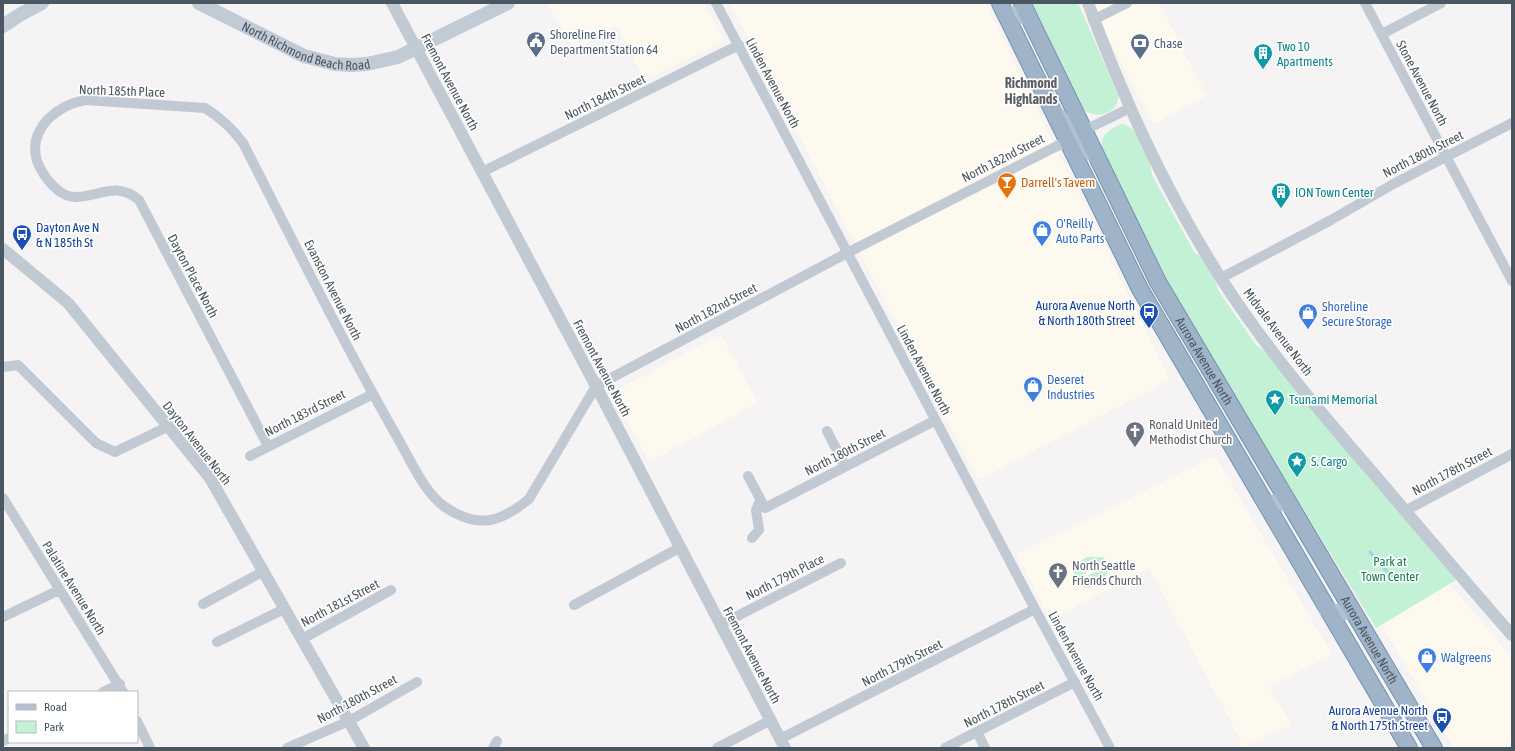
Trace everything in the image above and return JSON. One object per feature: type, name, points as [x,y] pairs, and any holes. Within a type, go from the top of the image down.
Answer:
[{"type":"highway","name":"Aurora Avenue North","points":[[1022,3],[1083,131],[1158,282],[1434,748]]},
{"type":"highway","name":"Aurora Avenue North","points":[[1003,9],[1146,300],[1409,748]]},
{"type":"main road","points":[[3,26],[42,3]]},
{"type":"main road","name":"North Richmond Beach Road","points":[[199,3],[304,56],[335,64],[367,64],[398,57],[508,3]]},
{"type":"main road","points":[[1003,9],[1030,20]]},
{"type":"main road","points":[[1051,108],[1069,126],[1083,131]]},
{"type":"main road","points":[[1067,141],[1082,147],[1096,156]]},
{"type":"main road","points":[[1146,300],[1159,302],[1174,309]]},
{"type":"main road","points":[[1265,503],[1277,502],[1291,506]]},
{"type":"main road","points":[[1326,608],[1343,614],[1352,610]]},
{"type":"street","name":"Fremont Avenue North","points":[[392,3],[415,49],[596,386],[679,548],[783,744]]},
{"type":"street","name":"Linden Avenue North","points":[[716,3],[1035,609],[1110,748]]},
{"type":"street","name":"Midvale Avenue North","points":[[1088,3],[1093,20],[1130,108],[1178,206],[1221,278],[1280,361],[1405,512],[1473,592],[1512,635]]},
{"type":"street","points":[[1093,20],[1127,3]]},
{"type":"street","name":"Stone Avenue North","points":[[1365,3],[1512,281]]},
{"type":"street","points":[[1382,34],[1441,3]]},
{"type":"street","name":"North 184th Street","points":[[482,172],[738,45]]},
{"type":"street","name":"North 185th Place","points":[[52,186],[40,167],[35,153],[36,140],[42,126],[56,111],[71,102],[85,100],[204,108]]},
{"type":"street","name":"Evanston Avenue North","points":[[204,108],[229,125],[243,143],[373,394],[430,493],[444,507],[466,519],[483,521],[501,518],[516,510],[529,499],[541,481],[596,386]]},
{"type":"street","points":[[1083,131],[1130,108]]},
{"type":"street","name":"North 180th Street","points":[[1221,278],[1331,220],[1395,183],[1512,123]]},
{"type":"street","name":"North 182nd Street","points":[[596,386],[847,253],[1067,141]]},
{"type":"street","name":"Dayton Place North","points":[[52,186],[62,193],[77,197],[121,190],[130,193],[139,200],[268,446]]},
{"type":"street","name":"Dayton Avenue North","points":[[5,254],[68,303],[167,427],[210,478],[364,748]]},
{"type":"street","points":[[5,366],[18,365],[22,368],[96,443],[115,452],[167,427]]},
{"type":"street","name":"North 183rd Street","points":[[250,456],[373,394]]},
{"type":"street","name":"North 180th Street","points":[[762,504],[845,466],[936,420]]},
{"type":"street","points":[[827,431],[845,466]]},
{"type":"street","name":"North 178th Street","points":[[1405,512],[1512,454]]},
{"type":"street","points":[[748,476],[762,504],[756,510],[759,530],[752,538]]},
{"type":"street","name":"Palatine Avenue North","points":[[3,498],[59,590],[122,688]]},
{"type":"street","points":[[574,606],[679,548]]},
{"type":"street","name":"North 179th Place","points":[[720,624],[841,563]]},
{"type":"street","points":[[203,604],[264,571]]},
{"type":"street","points":[[3,617],[59,590]]},
{"type":"street","name":"North 181st Street","points":[[302,638],[391,590]]},
{"type":"street","points":[[217,642],[284,609]]},
{"type":"street","name":"North 179th Street","points":[[783,744],[1035,609]]},
{"type":"street","name":"North 180th Street","points":[[287,748],[349,721],[417,682]]},
{"type":"street","name":"North 178th Street","points":[[945,748],[1075,682]]},
{"type":"street","points":[[108,691],[122,688]]},
{"type":"street","points":[[717,748],[771,720]]},
{"type":"street","points":[[138,723],[150,748]]},
{"type":"street","points":[[977,732],[985,748]]},
{"type":"shaded area","points":[[547,3],[704,3],[724,41],[645,80],[617,26],[575,50]]},
{"type":"shaded area","points":[[730,3],[985,3],[1170,380],[978,480]]},
{"type":"shaded area","points":[[1086,3],[1159,3],[1207,96],[1153,124],[1104,30]]},
{"type":"shaded area","points":[[721,334],[758,403],[649,462],[612,393]]},
{"type":"shaded area","points":[[1215,456],[1332,654],[1269,687],[1291,724],[1244,747],[1149,568],[1050,620],[1017,554]]},
{"type":"shaded area","points":[[1448,585],[1453,588],[1512,658],[1512,741],[1499,748],[1454,748],[1382,625]]},
{"type":"green space","points":[[1032,3],[1078,3],[1118,95],[1118,101],[1111,111],[1100,115],[1088,113],[1083,109]]},
{"type":"green space","name":"Park at Town Center","points":[[1122,124],[1130,127],[1142,143],[1148,157],[1152,175],[1194,252],[1202,258],[1215,278],[1218,290],[1256,345],[1267,352],[1456,580],[1376,628],[1211,358],[1176,297],[1103,152],[1103,137],[1109,131]]},
{"type":"green space","points":[[1087,557],[1102,557],[1108,561],[1076,578],[1073,568],[1077,563]]},
{"type":"green space","points":[[1109,565],[1105,580],[1089,588],[1083,587],[1077,581]]},
{"type":"waterway","points":[[1370,552],[1393,578]]},
{"type":"place","name":"Shoreline Fire Department Station 64","points":[[536,58]]},
{"type":"place","name":"Chase","points":[[1140,60]]},
{"type":"place","name":"Two 10 Apartments","points":[[1263,70]]},
{"type":"place","name":"Darrell's Tavern","points":[[1007,199]]},
{"type":"place","name":"ION Town Center","points":[[1281,209]]},
{"type":"place","name":"O'Reilly Auto Parts","points":[[1042,247]]},
{"type":"place","name":"Dayton Ave N & N 185th St","points":[[22,251]]},
{"type":"place","name":"Aurora Avenue North & North 180th Street","points":[[1149,329]]},
{"type":"place","name":"Shoreline Secure Storage","points":[[1308,330]]},
{"type":"place","name":"Deseret Industries","points":[[1033,403]]},
{"type":"place","name":"Tsunami Memorial","points":[[1275,416]]},
{"type":"place","name":"Ronald United Methodist Church","points":[[1135,448]]},
{"type":"place","name":"S. Cargo","points":[[1297,478]]},
{"type":"place","name":"North Seattle Friends Church","points":[[1058,589]]},
{"type":"place","name":"Walgreens","points":[[1427,674]]},
{"type":"place","name":"Aurora Avenue North & North 175th Street","points":[[1442,734]]},
{"type":"district","name":"Richmond Highlands","points":[[1031,92]]}]
